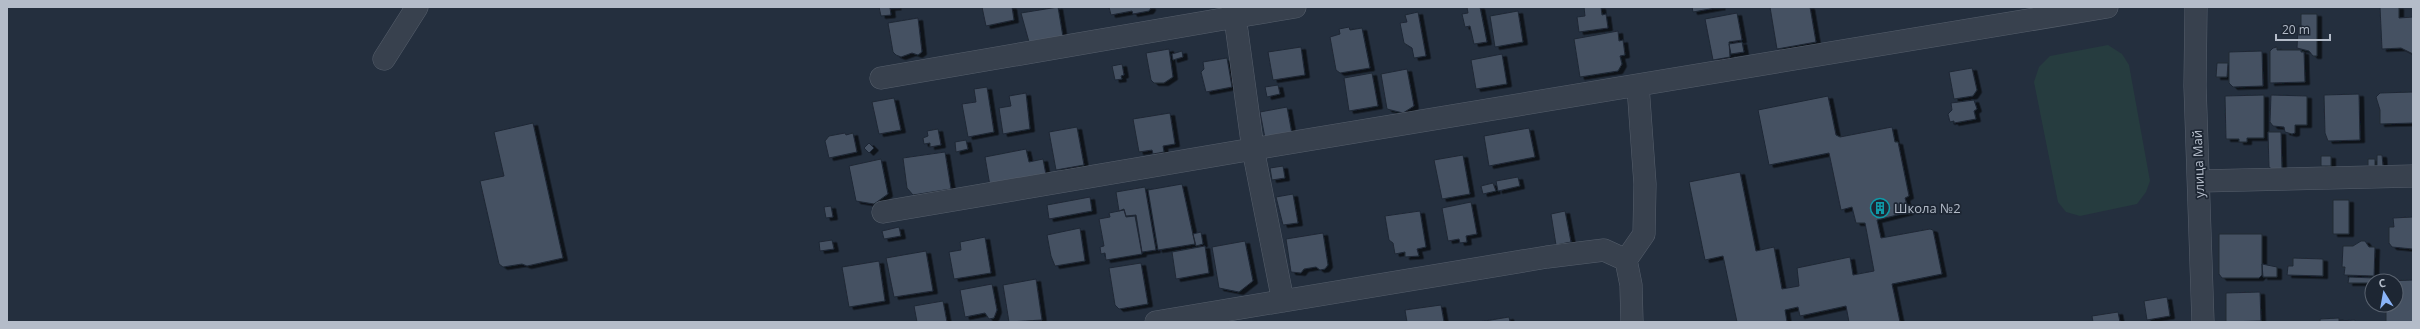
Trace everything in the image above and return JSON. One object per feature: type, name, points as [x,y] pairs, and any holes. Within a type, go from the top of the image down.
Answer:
[{"type":"street","points":[[384,59],[417,7]]},
{"type":"street","points":[[881,78],[1234,12],[1294,7]]},
{"type":"street","points":[[883,212],[2107,7]]},
{"type":"street","name":"улица Май","points":[[2196,7],[2195,86],[2200,181],[2203,322]]},
{"type":"street","points":[[1234,12],[1253,149],[1282,300]]},
{"type":"street","points":[[1632,322],[1631,285],[1626,260],[1644,234],[1645,170],[1638,86]]},
{"type":"street","points":[[2200,181],[2413,176]]},
{"type":"street","points":[[1156,322],[1282,300],[1604,250],[1626,260]]},
{"type":"green space","points":[[2108,45],[2122,54],[2129,65],[2150,181],[2146,192],[2137,204],[2080,216],[2066,212],[2058,202],[2034,82],[2039,67],[2050,56]]},
{"type":"building","points":[[879,7],[897,7],[890,8],[891,15],[881,16]]},
{"type":"building","points":[[982,7],[1012,7],[1014,20],[986,26]]},
{"type":"building","points":[[1058,7],[1063,37],[1029,42],[1021,13]]},
{"type":"building","points":[[1109,7],[1151,8],[1149,11],[1133,14],[1132,11],[1111,15]]},
{"type":"building","points":[[1467,7],[1480,7],[1487,42],[1474,44],[1470,26],[1465,27],[1462,14],[1468,13]]},
{"type":"building","points":[[1584,7],[1601,7],[1602,15],[1606,14],[1608,28],[1579,32],[1577,17],[1585,16]]},
{"type":"building","points":[[1692,7],[1721,7],[1693,12]]},
{"type":"building","points":[[1770,7],[1810,7],[1816,42],[1777,49]]},
{"type":"building","points":[[2380,7],[2399,7],[2399,18],[2413,17],[2413,54],[2401,48],[2382,49]]},
{"type":"building","points":[[1518,11],[1523,42],[1495,47],[1490,16]]},
{"type":"building","points":[[1418,12],[1426,56],[1414,58],[1412,48],[1404,43],[1400,23],[1407,22],[1405,15]]},
{"type":"building","points":[[1737,13],[1742,40],[1729,42],[1730,57],[1713,60],[1705,19]]},
{"type":"building","points":[[2301,14],[2317,14],[2317,56],[2313,56],[2309,51],[2297,48],[2298,27],[2301,27]]},
{"type":"building","points":[[918,18],[922,52],[918,55],[912,53],[901,57],[896,55],[893,52],[888,23]]},
{"type":"building","points":[[1349,27],[1350,30],[1362,28],[1370,68],[1340,73],[1336,70],[1330,37],[1340,34],[1339,29]]},
{"type":"building","points":[[1618,31],[1619,41],[1623,40],[1625,55],[1620,56],[1622,64],[1618,71],[1580,77],[1574,39]]},
{"type":"building","points":[[1742,42],[1744,52],[1731,54],[1729,44]]},
{"type":"building","points":[[1301,47],[1305,75],[1273,80],[1268,52]]},
{"type":"building","points":[[2277,47],[2277,50],[2301,50],[2301,52],[2304,52],[2305,82],[2270,83],[2270,51]]},
{"type":"building","points":[[1169,49],[1173,77],[1164,83],[1154,83],[1151,80],[1146,53]]},
{"type":"building","points":[[1182,51],[1183,57],[1173,60],[1172,54]]},
{"type":"building","points":[[2262,51],[2263,86],[2233,87],[2229,83],[2229,52]]},
{"type":"building","points":[[1502,54],[1507,84],[1476,89],[1471,60]]},
{"type":"building","points":[[1227,58],[1232,87],[1206,92],[1201,72],[1204,69],[1203,62]]},
{"type":"building","points":[[2217,63],[2228,63],[2227,77],[2216,77]]},
{"type":"building","points":[[1122,64],[1124,75],[1121,76],[1122,79],[1115,80],[1112,66]]},
{"type":"building","points":[[1972,68],[1977,90],[1973,96],[1954,99],[1949,72]]},
{"type":"building","points":[[1407,69],[1414,106],[1403,113],[1387,109],[1381,74]]},
{"type":"building","points":[[1372,73],[1378,106],[1349,111],[1344,78]]},
{"type":"building","points":[[1278,85],[1280,94],[1267,97],[1265,87]]},
{"type":"building","points":[[987,87],[994,132],[968,137],[962,104],[976,102],[974,89]]},
{"type":"building","points":[[2413,92],[2413,123],[2380,124],[2380,110],[2376,97],[2380,93]]},
{"type":"building","points":[[1026,93],[1030,129],[1003,134],[999,108],[1011,106],[1009,96]]},
{"type":"building","points":[[2359,94],[2360,140],[2328,141],[2325,133],[2324,95]]},
{"type":"building","points":[[2264,95],[2264,138],[2247,138],[2247,142],[2239,142],[2239,139],[2226,139],[2225,96]]},
{"type":"building","points":[[2271,95],[2307,96],[2307,125],[2295,125],[2295,133],[2292,134],[2285,132],[2284,127],[2273,126],[2270,122]]},
{"type":"building","name":"Школа №2","points":[[1828,96],[1836,135],[1840,137],[1892,127],[1895,142],[1898,142],[1909,196],[1905,198],[1909,212],[1877,220],[1881,238],[1930,229],[1933,230],[1942,274],[1892,284],[1900,322],[1849,322],[1846,306],[1800,316],[1798,307],[1785,310],[1787,322],[1737,322],[1723,256],[1705,260],[1689,182],[1740,172],[1756,251],[1774,247],[1782,289],[1799,286],[1797,268],[1850,257],[1853,275],[1874,271],[1865,223],[1856,223],[1852,207],[1841,210],[1829,153],[1769,165],[1758,110]]},
{"type":"building","points":[[894,98],[901,130],[879,134],[872,102]]},
{"type":"building","points":[[1974,100],[1977,109],[1974,111],[1976,119],[1954,123],[1954,121],[1950,122],[1948,114],[1952,110],[1951,103]]},
{"type":"building","points":[[1287,107],[1292,134],[1265,138],[1260,112]]},
{"type":"building","points":[[1170,113],[1175,144],[1163,146],[1164,152],[1153,154],[1152,150],[1139,152],[1133,119]]},
{"type":"building","points":[[533,123],[563,258],[527,266],[522,264],[503,267],[499,264],[480,181],[504,176],[494,132]]},
{"type":"building","points":[[1077,127],[1084,165],[1056,170],[1049,132]]},
{"type":"building","points":[[1529,128],[1535,157],[1489,166],[1484,136]]},
{"type":"building","points":[[938,129],[941,145],[930,147],[930,143],[924,144],[923,138],[928,136],[927,131]]},
{"type":"building","points":[[2268,132],[2281,132],[2282,170],[2273,170],[2269,167]]},
{"type":"building","points":[[845,133],[846,135],[853,133],[857,152],[829,158],[825,141],[829,136]]},
{"type":"building","points":[[966,140],[968,149],[956,152],[955,142]]},
{"type":"building","points":[[869,143],[874,148],[869,153],[864,148]]},
{"type":"building","points":[[1026,149],[1029,162],[1043,159],[1046,175],[990,186],[985,157]]},
{"type":"building","points":[[945,152],[951,189],[913,195],[907,188],[903,158]]},
{"type":"building","points":[[1463,155],[1470,194],[1442,199],[1434,160]]},
{"type":"building","points":[[2377,155],[2382,155],[2383,166],[2377,166]]},
{"type":"building","points":[[2321,156],[2331,156],[2331,166],[2321,166]]},
{"type":"building","points":[[881,159],[888,194],[874,204],[856,201],[849,166]]},
{"type":"building","points":[[2368,159],[2375,159],[2375,166],[2368,166]]},
{"type":"building","points":[[1283,166],[1285,178],[1272,180],[1270,168]]},
{"type":"building","points":[[1518,177],[1520,186],[1498,191],[1496,181]]},
{"type":"building","points":[[1493,183],[1496,191],[1483,194],[1481,186]]},
{"type":"building","points":[[1182,184],[1195,244],[1158,250],[1148,190]]},
{"type":"building","points":[[1145,187],[1156,250],[1142,252],[1136,215],[1126,216],[1124,209],[1119,211],[1116,192]]},
{"type":"building","points":[[1293,194],[1298,223],[1283,225],[1276,197]]},
{"type":"building","points":[[1090,197],[1092,211],[1049,219],[1047,205]]},
{"type":"building","points":[[2333,200],[2349,200],[2349,234],[2333,234]]},
{"type":"building","points":[[1471,202],[1477,234],[1466,236],[1467,242],[1460,243],[1459,239],[1448,241],[1442,208]]},
{"type":"building","points":[[831,206],[833,217],[826,218],[824,207]]},
{"type":"building","points":[[1124,210],[1126,217],[1135,216],[1142,254],[1106,260],[1105,253],[1101,254],[1100,247],[1104,246],[1099,219],[1110,217],[1109,213]]},
{"type":"building","points":[[1420,211],[1426,247],[1417,249],[1419,256],[1405,257],[1405,252],[1395,254],[1393,243],[1389,240],[1385,216]]},
{"type":"building","points":[[1565,211],[1571,242],[1556,245],[1551,214]]},
{"type":"building","points":[[2413,217],[2413,249],[2392,247],[2389,243],[2389,227],[2394,227],[2393,218]]},
{"type":"building","points":[[899,227],[901,236],[884,239],[882,231]]},
{"type":"building","points":[[1080,228],[1085,261],[1055,266],[1051,256],[1047,235]]},
{"type":"building","points":[[1201,232],[1203,244],[1196,246],[1193,234]]},
{"type":"building","points":[[1323,233],[1328,265],[1325,269],[1320,270],[1316,267],[1304,269],[1301,273],[1291,272],[1286,239]]},
{"type":"building","points":[[2219,234],[2262,234],[2262,275],[2259,278],[2222,278],[2219,274]]},
{"type":"building","points":[[985,237],[991,273],[954,279],[949,252],[961,250],[960,242]]},
{"type":"building","points":[[832,240],[834,249],[820,251],[819,242]]},
{"type":"building","points":[[1245,241],[1253,281],[1239,292],[1219,288],[1212,247]]},
{"type":"building","points":[[2361,241],[2365,241],[2369,247],[2375,247],[2374,273],[2364,273],[2364,276],[2344,275],[2345,267],[2342,267],[2343,246],[2353,246]]},
{"type":"building","points":[[1205,246],[1209,273],[1176,279],[1172,252]]},
{"type":"building","points":[[926,251],[933,291],[894,297],[886,258]]},
{"type":"building","points":[[2293,258],[2323,259],[2323,276],[2287,275],[2288,266],[2293,266]]},
{"type":"building","points":[[879,261],[885,301],[849,307],[842,267]]},
{"type":"building","points":[[1141,263],[1148,304],[1119,309],[1115,305],[1109,268]]},
{"type":"building","points":[[2262,264],[2277,267],[2277,277],[2263,277]]},
{"type":"building","points":[[2349,277],[2364,278],[2364,283],[2348,283]]},
{"type":"building","points":[[1036,279],[1042,320],[1009,322],[1003,285]]},
{"type":"building","points":[[2404,280],[2413,280],[2413,322],[2386,322],[2386,313],[2404,313]]},
{"type":"building","points":[[992,284],[997,310],[994,318],[989,319],[985,313],[965,317],[960,290]]},
{"type":"building","points":[[2260,292],[2261,321],[2226,322],[2226,293]]},
{"type":"building","points":[[2167,297],[2170,316],[2147,320],[2144,301]]},
{"type":"building","points":[[943,301],[947,322],[917,322],[914,306]]},
{"type":"building","points":[[1441,305],[1444,322],[1407,322],[1405,310]]},
{"type":"building","points":[[2118,312],[2120,322],[2093,322],[2092,316]]},
{"type":"building","points":[[1509,317],[1510,322],[1479,322]]},
{"type":"building","points":[[2339,318],[2339,321],[2355,320],[2355,322],[2320,322],[2320,319]]},
{"type":"place","name":"Школа №2","points":[[1880,208]]}]
